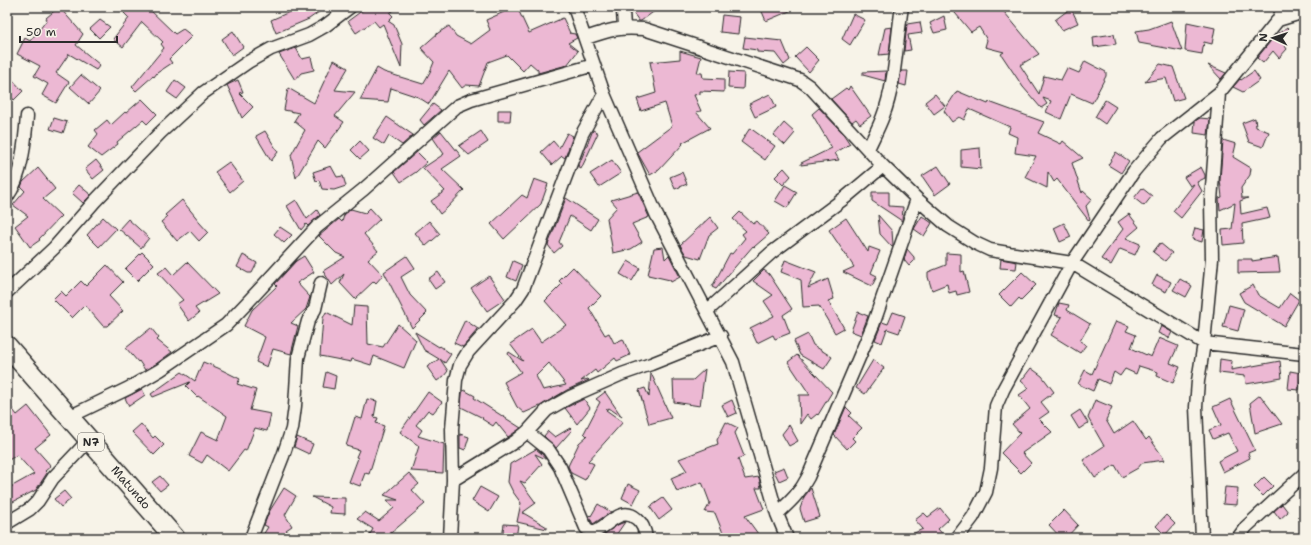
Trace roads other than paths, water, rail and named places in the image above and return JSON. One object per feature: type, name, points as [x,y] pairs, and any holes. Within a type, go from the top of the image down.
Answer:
[{"type":"main road","name":"Matundo","points":[[7,346],[175,538]]},
{"type":"street","points":[[7,292],[54,248],[94,201],[160,133],[202,93],[248,62],[271,49],[309,35],[325,26],[350,7]]},
{"type":"street","points":[[574,7],[586,38],[604,94],[657,216],[708,311],[733,362],[777,514],[787,538]]},
{"type":"street","points":[[624,7],[624,28]]},
{"type":"street","points":[[868,149],[884,116],[896,56],[902,7]]},
{"type":"street","points":[[957,538],[973,517],[986,492],[991,468],[996,406],[1003,390],[1072,263],[1134,171],[1162,138],[1219,93],[1278,20],[1284,7]]},
{"type":"street","points":[[1278,20],[1304,12]]},
{"type":"street","points":[[586,38],[610,30],[644,28],[800,80],[810,87],[883,166],[917,199],[948,226],[975,243],[990,250],[1072,263],[1204,343],[1304,354]]},
{"type":"street","points":[[69,417],[129,388],[160,370],[226,325],[317,227],[364,189],[457,106],[470,100],[594,64]]},
{"type":"street","points":[[1202,538],[1196,407],[1212,259],[1211,201],[1219,93]]},
{"type":"street","points":[[450,538],[453,480],[452,429],[456,380],[460,365],[468,352],[515,301],[523,289],[582,134],[604,94]]},
{"type":"street","points":[[7,197],[16,182],[26,136],[27,116]]},
{"type":"street","points":[[708,311],[771,253],[846,197],[883,166]]},
{"type":"street","points":[[777,514],[802,489],[808,477],[873,325],[917,199]]},
{"type":"street","points":[[251,538],[292,429],[298,358],[308,321],[315,309],[321,283]]},
{"type":"street","points":[[453,480],[516,441],[527,432],[547,410],[570,397],[622,374],[721,336]]},
{"type":"street","points":[[527,432],[548,449],[560,468],[586,528],[592,532],[596,532],[613,519],[623,514],[634,517],[642,523],[646,532],[646,538]]},
{"type":"street","points":[[7,523],[30,509],[53,478],[89,440]]},
{"type":"street","points":[[1238,538],[1246,527],[1304,474]]}]
